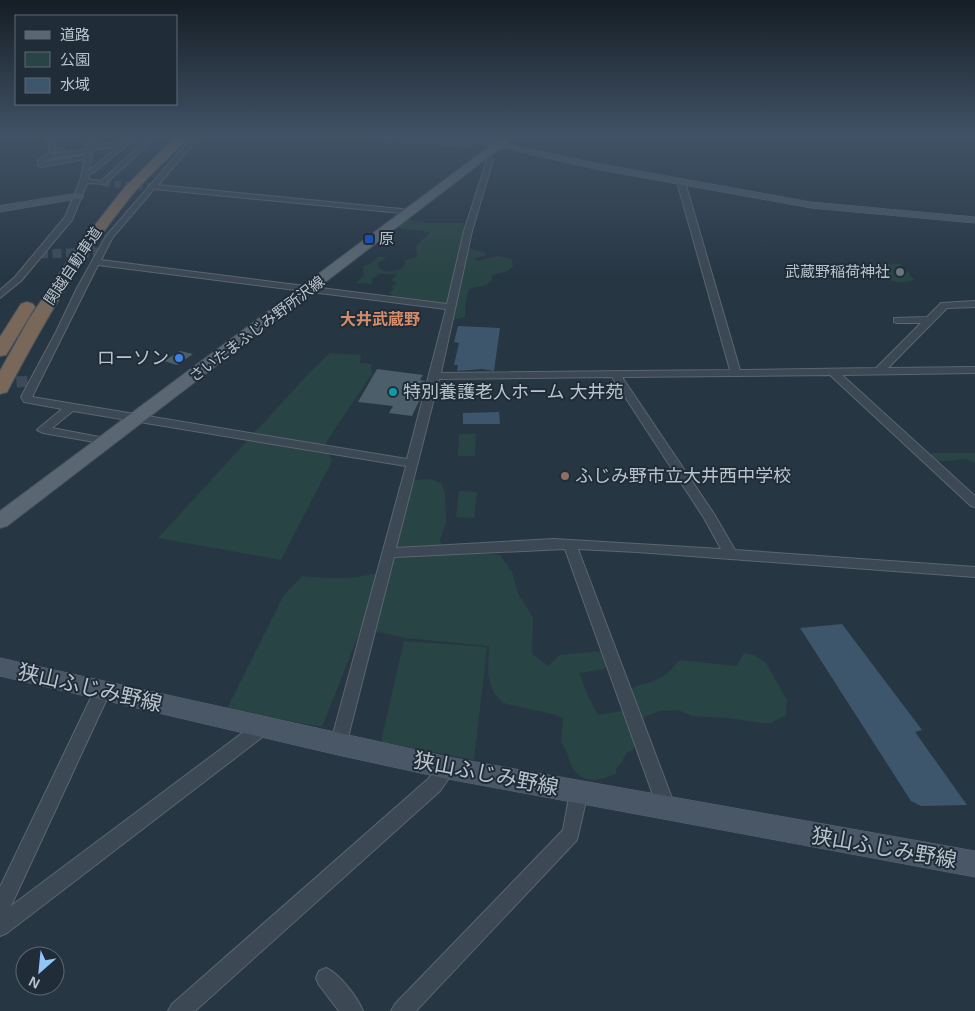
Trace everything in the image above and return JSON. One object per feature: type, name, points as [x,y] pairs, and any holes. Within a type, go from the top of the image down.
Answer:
[{"type":"highway","name":"関越自動車道","points":[[0,351],[57,263],[87,225],[125,182]]},
{"type":"highway","name":"関越自動車道","points":[[0,388],[49,299],[101,224],[138,182]]},
{"type":"main road","name":"さいたまふじみ野所沢線","points":[[0,521],[411,212],[446,182]]},
{"type":"street","points":[[0,295],[18,279],[69,218],[84,182]]},
{"type":"street","points":[[157,182],[110,236],[26,398],[28,400],[71,408],[412,463]]},
{"type":"street","points":[[338,745],[435,376],[468,231],[483,182]]},
{"type":"street","points":[[681,182],[736,372]]},
{"type":"street","points":[[682,182],[828,207],[975,220]]},
{"type":"street","points":[[152,188],[411,212]]},
{"type":"street","points":[[0,209],[79,196]]},
{"type":"street","points":[[96,262],[452,307]]},
{"type":"street","points":[[879,370],[944,305],[975,304]]},
{"type":"street","points":[[897,320],[929,320]]},
{"type":"street","points":[[435,376],[975,370]]},
{"type":"street","points":[[832,371],[975,503]]},
{"type":"street","points":[[615,374],[710,517],[731,554]]},
{"type":"street","points":[[71,408],[43,430],[106,441]]},
{"type":"street","points":[[570,545],[667,808]]},
{"type":"street","points":[[387,553],[570,545],[637,547],[975,572]]},
{"type":"street","name":"狭山ふじみ野線","points":[[0,668],[338,745],[448,768],[975,864]]},
{"type":"street","points":[[0,908],[103,690]]},
{"type":"street","points":[[0,926],[263,727]]},
{"type":"street","points":[[179,1011],[427,792],[448,768]]},
{"type":"street","points":[[402,1011],[571,834],[580,792]]},
{"type":"street","points":[[326,978],[352,1011]]},
{"type":"green space","points":[[405,219],[429,223],[464,223],[469,248],[486,253],[484,256],[475,258],[477,261],[498,256],[512,259],[513,266],[508,271],[492,275],[492,280],[486,285],[469,289],[465,305],[465,317],[453,320],[446,317],[446,310],[443,305],[390,297],[392,294],[389,293],[394,289],[392,286],[397,283],[391,280],[396,274],[379,274],[371,280],[373,282],[371,284],[356,283],[364,275],[363,267],[376,260],[377,257],[387,257],[377,264],[381,270],[387,271],[401,269],[405,264],[404,260],[417,257],[416,246],[430,232],[396,228],[397,224]]},
{"type":"green space","points":[[874,263],[901,264],[914,280],[894,282],[889,280],[870,265]]},
{"type":"green space","points":[[330,353],[361,355],[360,363],[371,364],[372,374],[325,444],[332,461],[281,560],[158,538],[309,373]]},
{"type":"green space","points":[[459,434],[476,434],[475,456],[458,456]]},
{"type":"green space","points":[[931,453],[975,453],[975,463],[964,459],[936,460],[930,457]]},
{"type":"green space","points":[[431,479],[441,483],[445,493],[446,523],[440,540],[444,555],[475,553],[500,555],[512,572],[518,593],[533,618],[532,654],[548,666],[560,655],[600,651],[605,653],[610,662],[604,669],[579,673],[598,715],[622,711],[622,693],[659,679],[672,669],[679,660],[737,666],[744,653],[754,655],[766,663],[787,700],[786,715],[771,723],[762,723],[728,718],[692,716],[678,710],[659,711],[643,718],[635,728],[636,742],[633,750],[626,753],[622,762],[616,768],[616,774],[605,778],[586,779],[581,777],[573,768],[561,742],[563,719],[556,715],[503,703],[493,692],[488,674],[489,646],[406,638],[379,632],[358,636],[322,727],[227,709],[284,595],[302,576],[346,578],[378,573],[389,569],[401,520],[414,480]]},
{"type":"green space","points":[[459,491],[477,492],[474,518],[456,517]]},
{"type":"green space","points":[[404,641],[487,647],[474,760],[381,742]]},
{"type":"water","points":[[458,326],[500,328],[494,371],[482,369],[457,371],[458,365],[454,365],[459,343],[454,342]]},
{"type":"water","points":[[499,412],[500,424],[463,424],[463,413]]},
{"type":"water","points":[[842,624],[922,730],[915,732],[967,805],[921,806],[911,801],[800,628]]},
{"type":"building","name":"ローソン","points":[[180,351],[193,354],[177,365],[164,361]]},
{"type":"building","name":"特別養護老人ホーム 大井苑","points":[[377,369],[423,375],[420,380],[425,381],[421,397],[412,416],[389,413],[393,406],[358,402]]},
{"type":"tunnel","points":[[103,183],[152,187]]},
{"type":"tunnel","points":[[39,254],[100,252]]},
{"type":"tunnel","points":[[0,383],[34,381]]},
{"type":"place","name":"原","points":[[369,239]]},
{"type":"place","name":"武蔵野稲荷神社","points":[[900,272]]},
{"type":"place","name":"ローソン","points":[[179,358]]},
{"type":"place","name":"特別養護老人ホーム 大井苑","points":[[393,392]]},
{"type":"place","name":"ふじみ野市立大井西中学校","points":[[565,476]]},
{"type":"district","name":"大井武蔵野","points":[[380,319]]}]
